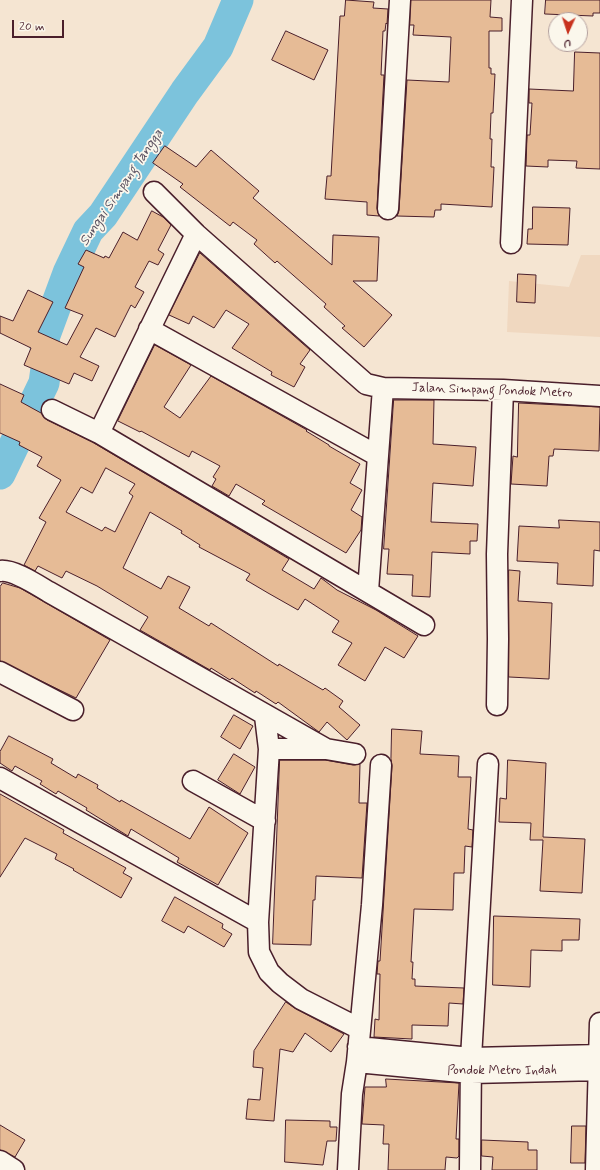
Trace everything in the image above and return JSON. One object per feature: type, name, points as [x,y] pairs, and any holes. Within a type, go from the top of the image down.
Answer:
[{"type":"street","points":[[388,209],[400,0]]},
{"type":"street","points":[[511,243],[522,0]]},
{"type":"street","name":"Jalan Simpang Pondok Metro","points":[[154,192],[196,234],[366,384],[383,388],[503,390],[600,396]]},
{"type":"street","points":[[99,433],[196,234]]},
{"type":"street","points":[[149,330],[378,456]]},
{"type":"street","points":[[368,591],[383,388]]},
{"type":"street","points":[[497,704],[497,554],[503,390]]},
{"type":"street","points":[[52,410],[99,433],[424,625]]},
{"type":"street","points":[[0,572],[5,570],[49,592],[265,716],[326,749]]},
{"type":"street","points":[[0,672],[73,710]]},
{"type":"street","points":[[265,716],[269,749],[257,939],[259,952],[269,972],[280,983],[358,1046]]},
{"type":"street","points":[[269,749],[326,749],[355,754]]},
{"type":"street","points":[[470,1170],[471,1066],[488,764]]},
{"type":"street","points":[[348,1170],[352,1094],[372,905],[381,765]]},
{"type":"street","points":[[0,778],[258,922]]},
{"type":"street","points":[[193,781],[265,821]]},
{"type":"street","points":[[596,1170],[600,1023]]},
{"type":"street","name":"Pondok Metro Indah","points":[[358,1046],[471,1066],[599,1063]]},
{"type":"street","points":[[0,1161],[14,1170]]},
{"type":"shaded area","points":[[581,255],[600,255],[600,337],[507,332],[509,281],[569,287]]},
{"type":"building","points":[[346,0],[374,2],[373,8],[388,9],[387,24],[386,23],[385,31],[383,31],[381,75],[384,75],[377,208],[379,216],[367,215],[367,202],[325,199],[327,176],[331,176],[340,16],[344,16]]},
{"type":"building","points":[[411,0],[491,0],[490,17],[502,18],[502,31],[489,31],[489,68],[491,68],[491,74],[495,74],[490,139],[492,139],[491,167],[494,167],[492,207],[441,204],[441,210],[435,210],[434,217],[397,216],[399,210],[407,80],[449,82],[451,37],[413,35],[414,25],[410,25]]},
{"type":"building","points":[[546,0],[600,0],[600,13],[593,13],[593,16],[588,16],[588,12],[548,12],[548,14],[545,14]]},
{"type":"building","points":[[286,31],[328,50],[314,80],[272,60]]},
{"type":"building","points":[[575,52],[600,53],[600,169],[576,168],[577,161],[548,160],[548,167],[526,166],[527,135],[530,135],[532,103],[529,103],[529,89],[573,91]]},
{"type":"building","points":[[165,146],[196,167],[211,150],[259,191],[253,198],[332,265],[333,235],[379,237],[377,281],[353,281],[392,315],[364,347],[342,328],[345,326],[324,307],[326,304],[277,261],[275,263],[254,244],[257,240],[233,222],[230,226],[180,187],[183,184],[153,163]]},
{"type":"building","points":[[533,207],[570,208],[568,245],[527,244],[528,229],[532,229]]},
{"type":"building","points":[[152,211],[163,217],[171,225],[158,250],[164,254],[158,265],[149,261],[135,287],[144,292],[135,308],[131,305],[115,337],[96,328],[80,357],[99,366],[92,381],[74,373],[69,384],[24,365],[31,348],[0,333],[0,316],[13,321],[28,290],[53,302],[38,332],[67,345],[83,315],[65,308],[84,267],[78,264],[86,250],[104,258],[105,256],[109,258],[123,232],[137,240]]},
{"type":"building","points":[[200,253],[310,350],[300,364],[305,367],[294,387],[271,375],[272,372],[232,348],[249,324],[226,310],[214,328],[193,316],[189,324],[169,315]]},
{"type":"building","points":[[518,274],[536,275],[535,303],[517,302]]},
{"type":"building","points":[[155,345],[191,365],[164,407],[180,418],[211,376],[307,430],[306,431],[329,446],[360,464],[350,483],[362,490],[351,510],[362,517],[361,530],[346,553],[262,504],[265,501],[236,484],[229,496],[212,486],[216,479],[213,477],[220,466],[192,451],[189,457],[141,431],[140,432],[118,421]]},
{"type":"building","points":[[0,384],[24,395],[21,402],[41,413],[47,420],[94,443],[289,559],[282,570],[314,589],[321,578],[337,590],[376,610],[418,636],[404,658],[385,647],[365,681],[338,665],[352,643],[332,632],[339,621],[305,599],[298,610],[268,593],[246,580],[250,574],[199,547],[200,545],[181,533],[182,531],[150,512],[123,568],[161,589],[168,576],[190,587],[179,608],[209,626],[211,623],[278,666],[279,664],[323,690],[325,688],[343,701],[339,707],[360,725],[347,740],[327,722],[319,732],[278,702],[276,704],[256,691],[255,693],[232,678],[230,680],[211,668],[210,670],[140,630],[148,617],[97,586],[66,571],[62,578],[38,566],[35,571],[24,565],[46,522],[39,518],[61,480],[37,466],[42,457],[19,445],[20,442],[0,433]],"holes":[[[106,468],[135,484],[129,493],[133,496],[115,532],[105,527],[102,531],[66,512],[81,487],[92,493]]]},
{"type":"building","points":[[394,400],[434,400],[433,444],[476,447],[473,486],[433,483],[431,522],[478,524],[477,541],[470,541],[470,554],[432,552],[430,597],[412,596],[413,575],[387,574],[389,549],[384,549]]},
{"type":"building","points":[[519,403],[600,407],[599,451],[554,449],[553,456],[549,456],[547,486],[511,484],[513,456],[517,457]]},
{"type":"building","points":[[559,520],[600,522],[600,551],[594,550],[593,586],[557,584],[558,563],[517,561],[519,526],[559,528]]},
{"type":"building","points":[[509,570],[520,571],[518,601],[552,603],[549,679],[509,677]]},
{"type":"building","points":[[3,583],[20,588],[110,640],[76,698],[0,661],[0,587]]},
{"type":"building","points":[[234,715],[253,726],[240,749],[221,737]]},
{"type":"building","points":[[392,729],[422,731],[420,754],[459,756],[458,777],[471,777],[468,829],[473,830],[472,847],[465,846],[464,873],[454,873],[453,910],[414,909],[411,962],[413,962],[412,979],[415,979],[415,986],[464,988],[463,1004],[449,1003],[448,1026],[412,1025],[412,1039],[374,1037],[375,1019],[379,1020],[380,974],[377,974],[378,961],[380,961],[392,766]]},
{"type":"building","points":[[9,736],[53,759],[51,763],[76,778],[78,774],[98,785],[97,788],[120,802],[121,800],[190,839],[209,807],[248,833],[218,885],[177,862],[179,858],[131,829],[128,836],[86,810],[87,808],[58,791],[56,794],[40,784],[42,781],[15,766],[12,771],[0,763],[0,752]]},
{"type":"building","points":[[234,754],[255,767],[240,794],[218,780]]},
{"type":"building","points":[[280,760],[325,760],[353,765],[360,764],[359,803],[367,803],[362,878],[316,876],[315,900],[313,900],[311,945],[273,944]]},
{"type":"building","points":[[508,760],[546,763],[543,837],[585,839],[582,893],[540,891],[543,840],[530,840],[531,823],[499,822],[500,798],[506,799]]},
{"type":"building","points":[[0,794],[64,830],[63,833],[126,868],[123,873],[132,878],[121,898],[55,859],[57,854],[25,838],[0,877]]},
{"type":"building","points":[[175,897],[223,924],[222,928],[232,934],[224,947],[188,926],[184,933],[162,921]]},
{"type":"building","points":[[494,916],[580,919],[579,940],[562,940],[562,951],[531,950],[530,987],[493,985]]},
{"type":"building","points":[[286,1002],[296,1009],[344,1034],[331,1052],[305,1033],[293,1052],[280,1049],[274,1121],[246,1119],[248,1099],[260,1100],[263,1068],[253,1067],[254,1051]]},
{"type":"building","points":[[386,1079],[459,1083],[456,1139],[459,1139],[459,1156],[457,1158],[446,1157],[445,1170],[388,1170],[389,1144],[383,1144],[384,1125],[362,1124],[365,1087],[386,1087]]},
{"type":"building","points":[[286,1120],[330,1121],[330,1127],[337,1127],[336,1141],[327,1141],[323,1165],[285,1162]]},
{"type":"building","points":[[0,1125],[25,1140],[15,1157],[0,1150]]},
{"type":"building","points":[[572,1126],[586,1126],[585,1163],[571,1163]]},
{"type":"building","points":[[482,1140],[528,1142],[528,1150],[537,1150],[537,1170],[492,1170],[493,1157],[482,1156]]},
{"type":"waterway","name":"Sungai Simpang Tangga","points":[[0,474],[44,383],[47,361],[44,338],[68,273],[88,231],[103,215],[185,92],[218,47],[238,0]]}]
